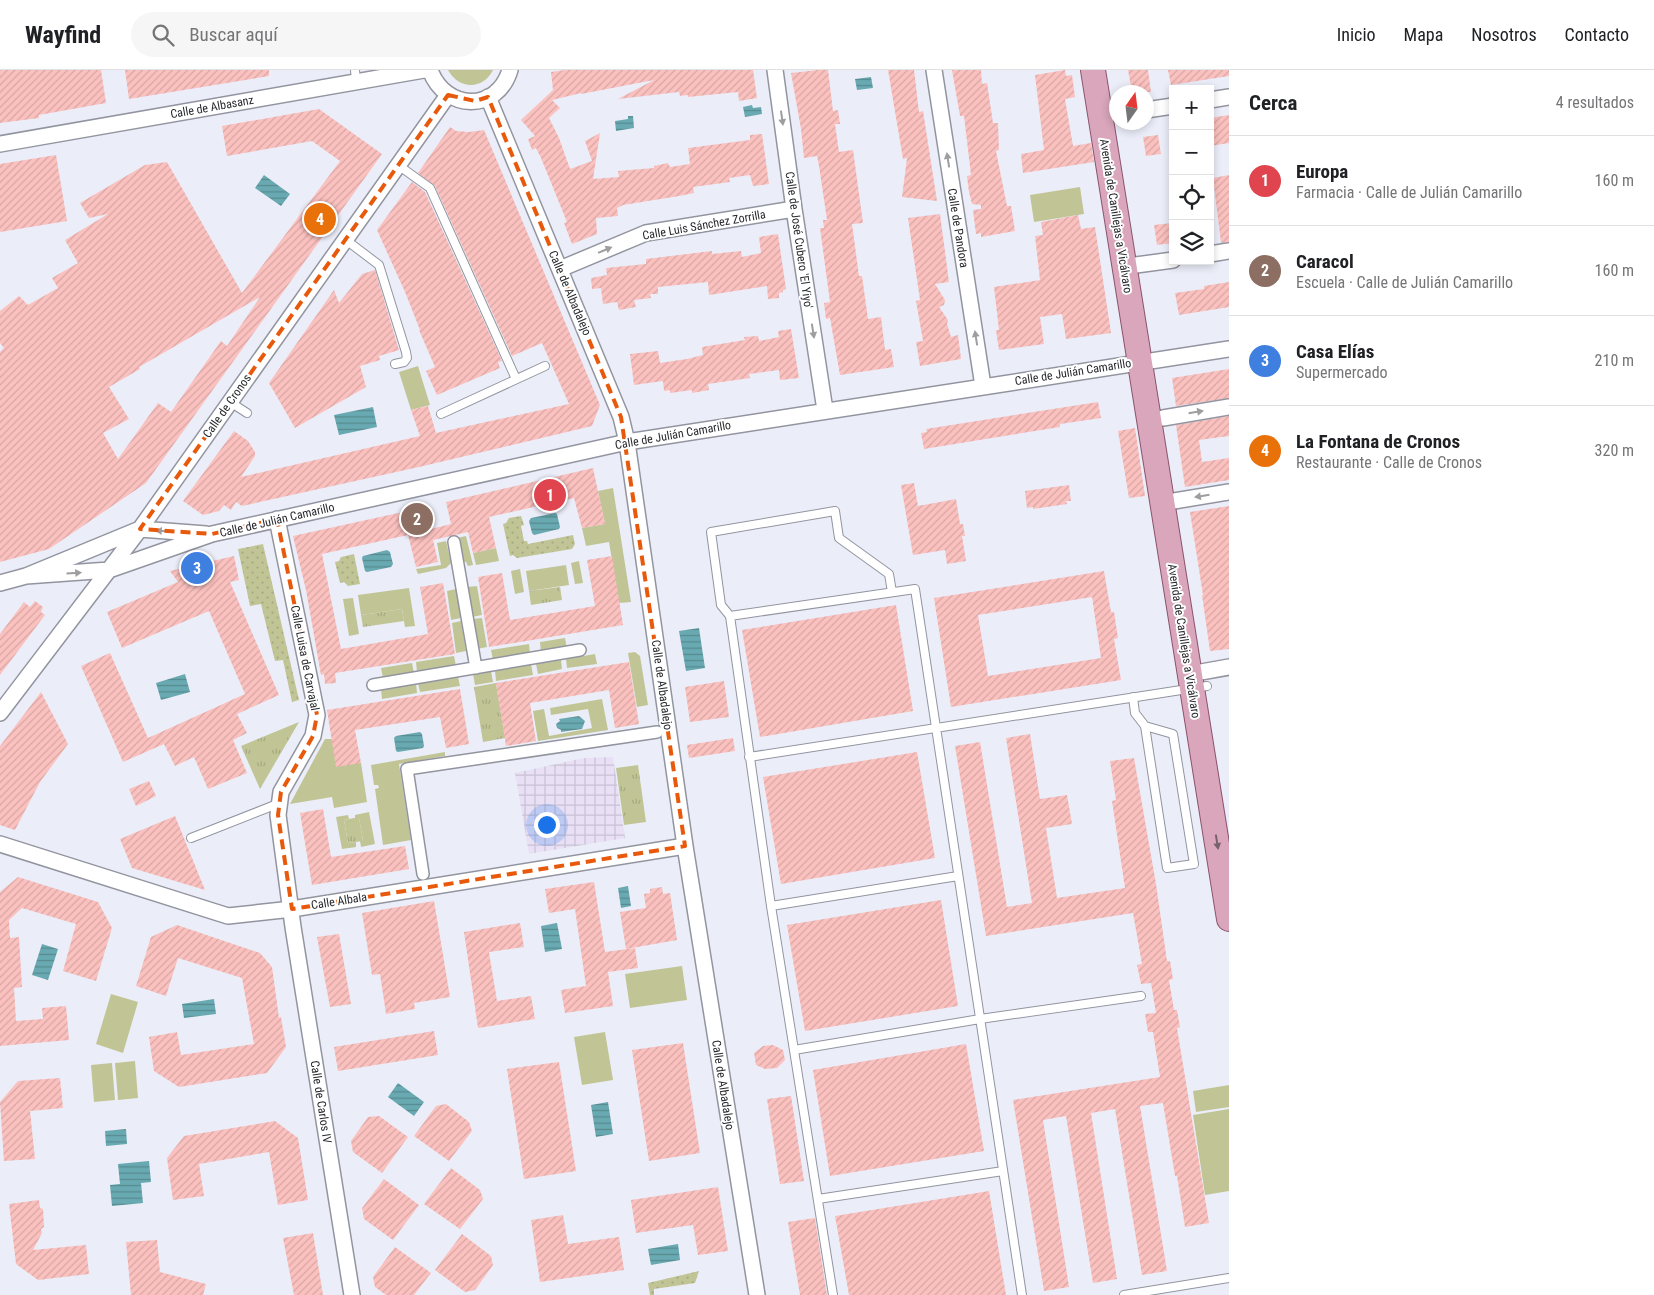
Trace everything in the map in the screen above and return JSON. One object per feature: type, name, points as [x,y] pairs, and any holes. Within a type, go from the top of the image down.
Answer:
[{"type":"main road","name":"Avenida de Canillejas a Vicálvaro","points":[[1093,70],[1107,116],[1136,265],[1146,361],[1163,418],[1169,502]]},
{"type":"main road","name":"Avenida de Canillejas a Vicálvaro","points":[[1107,70],[1107,116],[1198,680],[1229,919]]},
{"type":"main road","name":"Avenida de Canillejas a Vicálvaro","points":[[1198,680],[1229,822]]},
{"type":"street","name":"Calle de Albasanz","points":[[0,144],[355,76],[424,70]]},
{"type":"street","points":[[430,70],[440,88],[448,95],[461,100],[475,101],[488,97],[504,84],[510,70]]},
{"type":"street","name":"Calle de José Cubero 'El Yiyo'","points":[[775,70],[825,410]]},
{"type":"street","name":"Calle de Pandora","points":[[934,70],[982,386]]},
{"type":"street","name":"Calle de Cronos","points":[[0,713],[140,529],[448,95]]},
{"type":"street","name":"Calle de Albadalejo","points":[[488,97],[622,417],[686,846],[757,1295]]},
{"type":"street","points":[[1214,99],[1229,97]]},
{"type":"street","points":[[1154,109],[1169,107]]},
{"type":"street","name":"Calle Luis Sánchez Zorrilla","points":[[560,269],[646,233],[794,209]]},
{"type":"street","points":[[1214,253],[1229,251]]},
{"type":"street","points":[[1136,265],[1169,261]]},
{"type":"street","name":"Calle de Julián Camarillo","points":[[26,576],[109,570],[212,534],[627,442],[1229,349]]},
{"type":"street","points":[[1163,418],[1229,407]]},
{"type":"street","points":[[1169,502],[1229,492]]},
{"type":"street","name":"Calle Luisa de Carvajal","points":[[277,520],[317,716],[312,736],[281,792],[278,814],[292,909]]},
{"type":"street","name":"Calle de Julián Camarillo","points":[[0,583],[26,576],[140,529],[212,534]]},
{"type":"street","points":[[454,542],[476,668]]},
{"type":"street","points":[[374,685],[580,650]]},
{"type":"street","points":[[1198,680],[1229,668]]},
{"type":"street","points":[[423,874],[407,769],[657,732]]},
{"type":"street","name":"Calle Albala","points":[[0,844],[228,916],[292,909],[686,846]]},
{"type":"street","name":"Calle de Carlos IV","points":[[292,909],[352,1295]]},
{"type":"lane","points":[[398,165],[430,188],[516,379]]},
{"type":"lane","points":[[346,240],[379,265],[406,352],[404,362],[394,364]]},
{"type":"lane","points":[[441,414],[545,366]]},
{"type":"lane","points":[[230,402],[247,413]]},
{"type":"lane","points":[[833,1295],[771,906],[730,616],[721,605],[710,532],[835,511],[840,538],[889,574],[892,592]]},
{"type":"lane","points":[[730,616],[915,589],[1022,1295]]},
{"type":"lane","points":[[749,757],[1133,697],[1198,680]]},
{"type":"lane","points":[[1133,697],[1135,713],[1145,726],[1167,868],[1194,864],[1173,734],[1145,726]]},
{"type":"lane","points":[[192,838],[280,803]]},
{"type":"lane","points":[[771,906],[958,876]]},
{"type":"lane","points":[[794,1050],[1141,996]]},
{"type":"lane","points":[[818,1199],[1003,1170]]},
{"type":"lane","points":[[1124,1295],[1229,1278]]},
{"type":"highlighted area","points":[[448,95],[475,101],[488,97],[621,417],[685,846],[292,909],[278,815],[281,792],[313,736],[317,715],[277,519],[212,534],[140,529]]},
{"type":"shaded area","points":[[613,757],[625,838],[529,854],[515,773],[584,758]]},
{"type":"green space","points":[[448,70],[493,70],[489,77],[477,84],[471,85],[458,81]]},
{"type":"green space","points":[[1080,187],[1084,214],[1034,222],[1030,195]]},
{"type":"green space","points":[[418,366],[430,405],[411,410],[399,372]]},
{"type":"green space","points":[[613,488],[631,602],[619,603],[609,542],[586,546],[582,528],[605,524],[598,491]]},
{"type":"green space","points":[[521,516],[524,525],[521,526],[524,541],[527,541],[528,544],[573,535],[575,544],[572,549],[517,558],[513,555],[510,556],[503,524],[509,518]]},
{"type":"green space","points":[[466,536],[473,565],[468,566],[466,562],[462,561],[457,538]]},
{"type":"green space","points":[[446,541],[451,563],[446,568],[418,574],[416,569],[441,565],[437,543]]},
{"type":"green space","points":[[263,544],[299,700],[292,702],[283,660],[275,661],[261,604],[250,606],[238,549]]},
{"type":"green space","points":[[496,548],[499,561],[476,565],[473,553]]},
{"type":"green space","points":[[354,554],[360,584],[348,586],[344,582],[340,583],[335,562],[339,561],[341,557]]},
{"type":"green space","points":[[579,561],[583,583],[575,584],[571,563]]},
{"type":"green space","points":[[566,565],[569,585],[529,591],[526,571]]},
{"type":"green space","points":[[520,569],[524,592],[515,594],[511,571]]},
{"type":"green space","points":[[477,586],[482,615],[472,617],[467,587]]},
{"type":"green space","points":[[560,587],[562,600],[531,605],[529,591]]},
{"type":"green space","points":[[409,588],[415,626],[405,627],[402,609],[361,615],[358,595]]},
{"type":"green space","points":[[456,589],[461,618],[451,620],[447,591]]},
{"type":"green space","points":[[353,598],[359,634],[349,636],[343,599]]},
{"type":"green space","points":[[402,609],[404,621],[363,627],[361,615]]},
{"type":"green space","points":[[482,618],[487,647],[477,649],[472,619]]},
{"type":"green space","points":[[461,621],[466,651],[456,653],[452,623]]},
{"type":"green space","points":[[565,638],[567,648],[541,652],[540,642]]},
{"type":"green space","points":[[529,644],[530,654],[493,660],[491,650]]},
{"type":"green space","points":[[635,652],[640,656],[648,705],[637,707],[628,653]]},
{"type":"green space","points":[[595,654],[597,664],[567,668],[566,659]]},
{"type":"green space","points":[[454,656],[456,666],[417,672],[416,662]]},
{"type":"green space","points":[[561,660],[562,669],[538,674],[536,664]]},
{"type":"green space","points":[[412,663],[414,673],[383,678],[381,668]]},
{"type":"green space","points":[[531,664],[533,675],[496,681],[495,671]]},
{"type":"green space","points":[[491,671],[493,682],[475,685],[473,674]]},
{"type":"green space","points":[[458,677],[460,686],[420,692],[418,683]]},
{"type":"green space","points":[[416,683],[417,693],[382,699],[381,689]]},
{"type":"green space","points":[[496,683],[505,738],[483,742],[474,687]]},
{"type":"green space","points":[[602,699],[608,730],[538,741],[533,711],[544,709],[549,736],[592,728],[588,709],[551,715],[550,708]]},
{"type":"green space","points":[[299,722],[260,789],[241,746]]},
{"type":"green space","points":[[325,739],[332,739],[361,763],[367,802],[334,808],[332,797],[290,804]]},
{"type":"green space","points":[[445,752],[445,756],[399,764],[411,840],[383,845],[375,789],[379,788],[378,785],[374,785],[371,765]]},
{"type":"green space","points":[[638,765],[646,822],[624,825],[616,768]]},
{"type":"green space","points":[[369,812],[375,844],[361,847],[360,841],[363,840],[359,818],[355,818],[355,815]]},
{"type":"green space","points":[[348,815],[349,819],[344,820],[348,843],[356,842],[356,847],[342,849],[336,817]]},
{"type":"green space","points":[[359,817],[363,841],[348,843],[344,820]]},
{"type":"green space","points":[[682,966],[687,1000],[630,1008],[625,974]]},
{"type":"green space","points":[[111,994],[138,1002],[123,1053],[96,1044]]},
{"type":"green space","points":[[605,1032],[613,1080],[582,1085],[574,1037]]},
{"type":"green space","points":[[135,1061],[138,1098],[118,1100],[115,1063]]},
{"type":"green space","points":[[112,1063],[115,1100],[94,1102],[91,1065]]},
{"type":"green space","points":[[1229,1085],[1229,1107],[1196,1112],[1193,1091]]},
{"type":"green space","points":[[1229,1109],[1229,1191],[1205,1195],[1193,1115]]},
{"type":"green space","points":[[699,1271],[695,1283],[654,1289],[654,1295],[650,1295],[648,1283]]},
{"type":"water","points":[[871,77],[873,88],[857,90],[855,79]]},
{"type":"water","points":[[752,105],[753,108],[761,107],[762,114],[745,117],[743,107]]},
{"type":"water","points":[[628,116],[633,116],[634,128],[616,131],[615,121],[628,119]]},
{"type":"water","points":[[264,175],[290,194],[281,206],[255,188]]},
{"type":"water","points":[[373,407],[377,427],[339,435],[334,415]]},
{"type":"water","points":[[557,514],[559,529],[534,535],[532,533],[529,521],[531,518]]},
{"type":"water","points":[[387,550],[390,552],[393,564],[391,567],[365,571],[363,556]]},
{"type":"water","points":[[699,628],[705,668],[686,671],[679,631]]},
{"type":"water","points":[[185,674],[190,692],[161,700],[156,683]]},
{"type":"water","points":[[579,716],[585,721],[582,729],[561,732],[557,728],[556,724],[560,721],[559,719]]},
{"type":"water","points":[[420,732],[422,734],[423,748],[396,751],[394,738],[396,736]]},
{"type":"water","points":[[628,886],[631,906],[621,908],[618,888]]},
{"type":"water","points":[[557,923],[562,949],[545,952],[541,926]]},
{"type":"water","points":[[42,944],[58,949],[48,980],[32,975]]},
{"type":"water","points":[[214,999],[216,1014],[184,1018],[182,1004]]},
{"type":"water","points":[[398,1083],[424,1102],[414,1116],[388,1097]]},
{"type":"water","points":[[608,1102],[613,1134],[596,1137],[591,1105]]},
{"type":"water","points":[[126,1129],[127,1144],[106,1146],[105,1131]]},
{"type":"water","points":[[149,1161],[151,1182],[141,1183],[143,1203],[112,1206],[110,1185],[120,1184],[118,1164]]},
{"type":"water","points":[[678,1244],[680,1260],[651,1265],[648,1249]]},
{"type":"building","points":[[0,70],[101,70],[106,103],[39,115],[39,118],[0,123]]},
{"type":"building","points":[[125,70],[269,70],[269,76],[129,99]]},
{"type":"building","points":[[565,70],[753,70],[757,98],[739,101],[738,92],[688,97],[688,95],[680,96],[679,92],[618,99],[654,80],[552,100],[560,108],[549,118],[559,138],[570,169],[592,161],[585,141],[600,133],[593,179],[619,177],[618,171],[654,168],[654,166],[668,163],[670,167],[690,164],[688,148],[750,140],[750,135],[762,134],[769,184],[753,186],[750,175],[729,178],[730,182],[693,187],[694,193],[623,205],[617,208],[618,216],[596,218],[597,234],[572,244],[564,223],[567,222],[541,158],[536,148],[532,150],[528,139],[535,136],[521,120],[553,90],[551,72]]},
{"type":"building","points":[[828,70],[833,111],[838,110],[840,124],[835,124],[839,152],[853,150],[863,223],[852,224],[859,276],[862,276],[868,319],[881,317],[885,350],[891,349],[894,367],[840,375],[830,318],[826,319],[824,303],[830,302],[820,228],[824,228],[823,220],[827,220],[819,166],[817,156],[804,158],[791,73]]},
{"type":"building","points":[[888,70],[914,70],[919,112],[923,111],[937,201],[902,197],[907,158],[903,159]]},
{"type":"building","points":[[952,70],[981,70],[982,84],[987,83],[993,123],[998,123],[999,150],[996,151],[1007,206],[1011,206],[1015,231],[981,237],[981,233],[976,234],[973,210],[981,209],[981,205],[972,204],[969,192],[967,176],[971,175],[964,116],[960,116]]},
{"type":"building","points":[[1065,70],[1066,76],[1072,75],[1075,97],[1065,99],[1073,146],[1091,143],[1094,162],[1023,173],[1021,154],[1044,150],[1035,75]]},
{"type":"building","points":[[1128,70],[1148,70],[1150,85],[1131,85]]},
{"type":"building","points":[[1168,70],[1229,70],[1229,76],[1171,85]]},
{"type":"building","points":[[319,109],[382,154],[146,483],[49,549],[0,562],[0,352],[4,348],[0,343],[0,311],[19,296],[28,305],[58,288],[52,278],[78,263],[65,240],[108,214],[89,218],[80,203],[145,165],[167,162],[242,293],[340,161],[312,141],[227,156],[222,126]],"holes":[[[260,297],[227,346],[221,341],[171,412],[158,403],[118,459],[103,433],[129,419],[109,387],[140,369],[139,367]]]},
{"type":"building","points":[[1229,115],[1229,143],[1214,145],[1214,117]]},
{"type":"building","points":[[450,127],[456,131],[484,130],[600,405],[592,426],[242,506],[236,502],[231,510],[224,505],[219,511],[203,515],[183,501],[234,431],[248,441],[255,452],[255,456],[241,477],[420,436],[411,410],[428,406],[436,433],[569,404],[542,343],[512,356],[435,186],[418,173]]},
{"type":"building","points":[[1158,135],[1161,154],[1146,156],[1143,137]]},
{"type":"building","points":[[56,155],[67,221],[0,232],[0,164]]},
{"type":"building","points":[[1229,175],[1229,242],[1221,243],[1214,178]]},
{"type":"building","points":[[412,182],[425,192],[502,361],[498,362],[500,368],[437,395],[426,371],[435,367],[405,292],[377,230]]},
{"type":"building","points":[[940,214],[949,282],[935,284],[945,300],[944,305],[939,307],[948,320],[947,324],[951,337],[958,335],[961,359],[920,366],[916,342],[923,341],[916,301],[920,300],[908,218]]},
{"type":"building","points":[[1078,215],[1081,229],[1095,227],[1111,333],[1066,339],[1062,314],[1040,317],[1044,344],[999,350],[996,330],[999,330],[994,287],[1040,280],[1035,236],[1043,235],[1041,222]]},
{"type":"building","points":[[1169,223],[1169,244],[1157,245],[1154,225]]},
{"type":"building","points":[[778,234],[786,289],[779,293],[779,298],[768,299],[767,286],[709,295],[708,282],[658,287],[658,294],[650,294],[651,298],[634,300],[636,307],[619,310],[617,302],[603,304],[601,288],[592,289],[591,278],[607,275],[606,268],[646,264],[646,259],[712,251],[712,254],[741,251],[742,257],[761,253],[759,237]]},
{"type":"building","points":[[375,270],[399,350],[379,356],[380,360],[360,366],[366,387],[295,428],[269,383],[334,290],[339,303],[362,274]]},
{"type":"building","points":[[1229,282],[1229,307],[1179,315],[1175,293],[1204,289],[1204,286]]},
{"type":"building","points":[[791,329],[799,378],[780,380],[779,370],[749,374],[750,378],[708,384],[709,390],[692,393],[692,390],[670,393],[670,390],[664,391],[663,381],[634,385],[630,354],[658,351],[660,363],[687,359],[703,355],[702,347],[745,340],[744,337],[758,336],[759,341],[779,337],[778,331]]},
{"type":"building","points":[[1229,369],[1229,398],[1176,406],[1172,378]]},
{"type":"building","points":[[1098,402],[1101,418],[1060,424],[1060,427],[924,449],[921,433],[927,432],[926,429]]},
{"type":"building","points":[[1229,416],[1229,436],[1199,440],[1202,462],[1229,458],[1229,480],[1185,487],[1176,425]]},
{"type":"building","points":[[1135,428],[1145,496],[1129,498],[1118,431]]},
{"type":"building","points":[[593,468],[605,524],[582,528],[574,498],[489,517],[496,548],[473,553],[468,532],[433,540],[438,562],[416,567],[408,535],[322,554],[341,649],[428,634],[420,587],[443,583],[455,654],[335,673],[336,683],[325,684],[324,674],[321,675],[306,590],[293,536],[426,507],[431,529],[451,524],[446,502]]},
{"type":"building","points":[[914,483],[918,506],[956,499],[960,524],[963,524],[965,536],[962,536],[966,561],[947,564],[945,550],[913,555],[901,485]]},
{"type":"building","points":[[1069,485],[1071,501],[1066,501],[1067,504],[1033,509],[1033,507],[1027,508],[1025,491]]},
{"type":"building","points":[[1229,506],[1229,649],[1210,651],[1190,512]]},
{"type":"building","points":[[234,556],[239,580],[230,582],[279,695],[237,714],[247,733],[233,740],[247,773],[208,789],[194,757],[175,766],[164,744],[123,762],[81,666],[110,653],[148,738],[245,694],[209,611],[122,648],[107,612],[178,582],[170,571]]},
{"type":"building","points":[[612,556],[623,625],[489,647],[478,577],[502,573],[510,620],[595,606],[587,560]]},
{"type":"building","points":[[1104,571],[1111,612],[1114,612],[1118,638],[1114,639],[1121,680],[951,707],[934,598]],"holes":[[[1092,597],[1101,658],[988,676],[978,615]]]},
{"type":"building","points":[[35,601],[43,607],[41,612],[45,615],[0,675],[0,634],[24,602],[30,607]]},
{"type":"building","points":[[896,605],[913,711],[760,737],[742,630]]},
{"type":"building","points":[[629,662],[639,724],[615,728],[609,690],[530,703],[536,741],[506,746],[496,683]]},
{"type":"building","points":[[724,681],[729,717],[690,722],[685,687]]},
{"type":"building","points":[[460,689],[469,744],[446,748],[440,717],[355,730],[361,763],[336,767],[327,710]]},
{"type":"building","points":[[41,692],[68,744],[40,782],[15,830],[0,825],[0,746]]},
{"type":"building","points":[[1030,734],[1040,799],[1067,795],[1072,824],[1046,828],[1057,898],[1125,888],[1112,801],[1116,800],[1110,761],[1134,758],[1167,961],[1170,961],[1173,979],[1169,980],[1174,1010],[1177,1010],[1180,1027],[1177,1028],[1209,1223],[1185,1227],[1163,1103],[1140,1106],[1167,1271],[1142,1275],[1115,1109],[1091,1113],[1117,1279],[1093,1283],[1066,1116],[1043,1120],[1069,1287],[1044,1291],[1013,1100],[1160,1077],[1153,1032],[1148,1032],[1145,1014],[1156,1013],[1151,983],[1141,984],[1137,965],[1142,964],[1133,913],[986,936],[955,746],[980,742],[1007,907],[1032,903],[1006,738]]},
{"type":"building","points":[[733,738],[735,751],[689,758],[687,745]]},
{"type":"building","points":[[917,752],[935,858],[781,884],[763,777]]},
{"type":"building","points":[[149,781],[156,796],[136,806],[129,789]]},
{"type":"building","points":[[323,809],[331,857],[405,846],[409,869],[312,885],[300,813]]},
{"type":"building","points":[[175,816],[205,890],[132,868],[120,839]]},
{"type":"building","points":[[18,877],[98,902],[112,928],[96,981],[63,971],[76,924],[22,908],[9,920],[10,938],[19,937],[22,987],[14,988],[16,1021],[43,1019],[42,1008],[66,1006],[69,1040],[0,1046],[0,892]]},
{"type":"building","points":[[594,882],[605,952],[635,948],[638,968],[608,972],[613,1006],[565,1013],[561,990],[586,986],[575,909],[549,913],[545,889]]},
{"type":"building","points":[[662,887],[663,894],[670,893],[677,940],[626,949],[620,912],[646,908],[644,894],[650,893],[650,889]]},
{"type":"building","points":[[941,900],[958,1006],[805,1031],[787,925]]},
{"type":"building","points":[[434,901],[450,997],[414,1003],[415,1009],[386,1014],[380,974],[372,975],[362,913]]},
{"type":"building","points":[[520,923],[524,947],[489,952],[497,1001],[531,996],[535,1019],[478,1028],[464,932]]},
{"type":"building","points":[[177,925],[260,953],[272,967],[279,1018],[281,1017],[286,1047],[267,1073],[179,1087],[154,1071],[149,1037],[177,1032],[181,1055],[254,1044],[242,978],[178,958],[166,996],[136,986],[151,937]]},
{"type":"building","points":[[339,934],[351,1004],[330,1007],[317,937]]},
{"type":"building","points":[[434,1031],[438,1055],[338,1071],[334,1047]]},
{"type":"building","points":[[683,1043],[700,1153],[649,1161],[632,1050]]},
{"type":"building","points":[[966,1044],[984,1151],[830,1176],[813,1070]]},
{"type":"building","points":[[773,1045],[783,1050],[785,1060],[777,1068],[765,1069],[756,1065],[754,1053],[763,1046]]},
{"type":"building","points":[[559,1062],[576,1171],[524,1179],[507,1069]]},
{"type":"building","points":[[60,1078],[63,1108],[30,1111],[35,1159],[4,1161],[0,1102],[18,1081]]},
{"type":"building","points":[[791,1096],[804,1181],[780,1184],[767,1099]]},
{"type":"building","points":[[446,1104],[469,1122],[472,1131],[449,1161],[414,1136],[436,1106]]},
{"type":"building","points":[[379,1116],[408,1137],[382,1173],[353,1152],[351,1141],[368,1117]]},
{"type":"building","points":[[275,1121],[298,1138],[308,1200],[278,1205],[269,1152],[199,1164],[204,1196],[173,1200],[167,1158],[184,1136]]},
{"type":"building","points":[[451,1168],[480,1190],[483,1199],[460,1229],[424,1204]]},
{"type":"building","points":[[384,1179],[419,1205],[393,1240],[364,1219],[362,1208]]},
{"type":"building","points":[[718,1187],[728,1251],[698,1255],[693,1225],[636,1233],[631,1200]]},
{"type":"building","points":[[989,1191],[1006,1295],[849,1295],[835,1216]]},
{"type":"building","points":[[39,1200],[40,1208],[43,1209],[44,1227],[41,1229],[42,1233],[33,1250],[86,1245],[89,1274],[38,1280],[16,1264],[9,1204]]},
{"type":"building","points":[[563,1215],[568,1244],[619,1237],[624,1270],[540,1282],[531,1220]]},
{"type":"building","points":[[815,1218],[827,1295],[800,1295],[788,1222]]},
{"type":"building","points":[[313,1233],[323,1295],[294,1295],[283,1238]]},
{"type":"building","points":[[462,1234],[491,1256],[493,1265],[475,1290],[465,1292],[435,1270]]},
{"type":"building","points":[[157,1240],[160,1272],[206,1284],[203,1295],[131,1295],[126,1242]]},
{"type":"building","points":[[395,1247],[431,1273],[414,1295],[386,1295],[375,1287],[373,1277]]},
{"type":"place","name":"La Fontana de Cronos","points":[[320,219]]},
{"type":"place","name":"Europa","points":[[550,495]]},
{"type":"place","name":"Caracol","points":[[417,519]]},
{"type":"place","name":"Casa Elías","points":[[197,568]]}]
